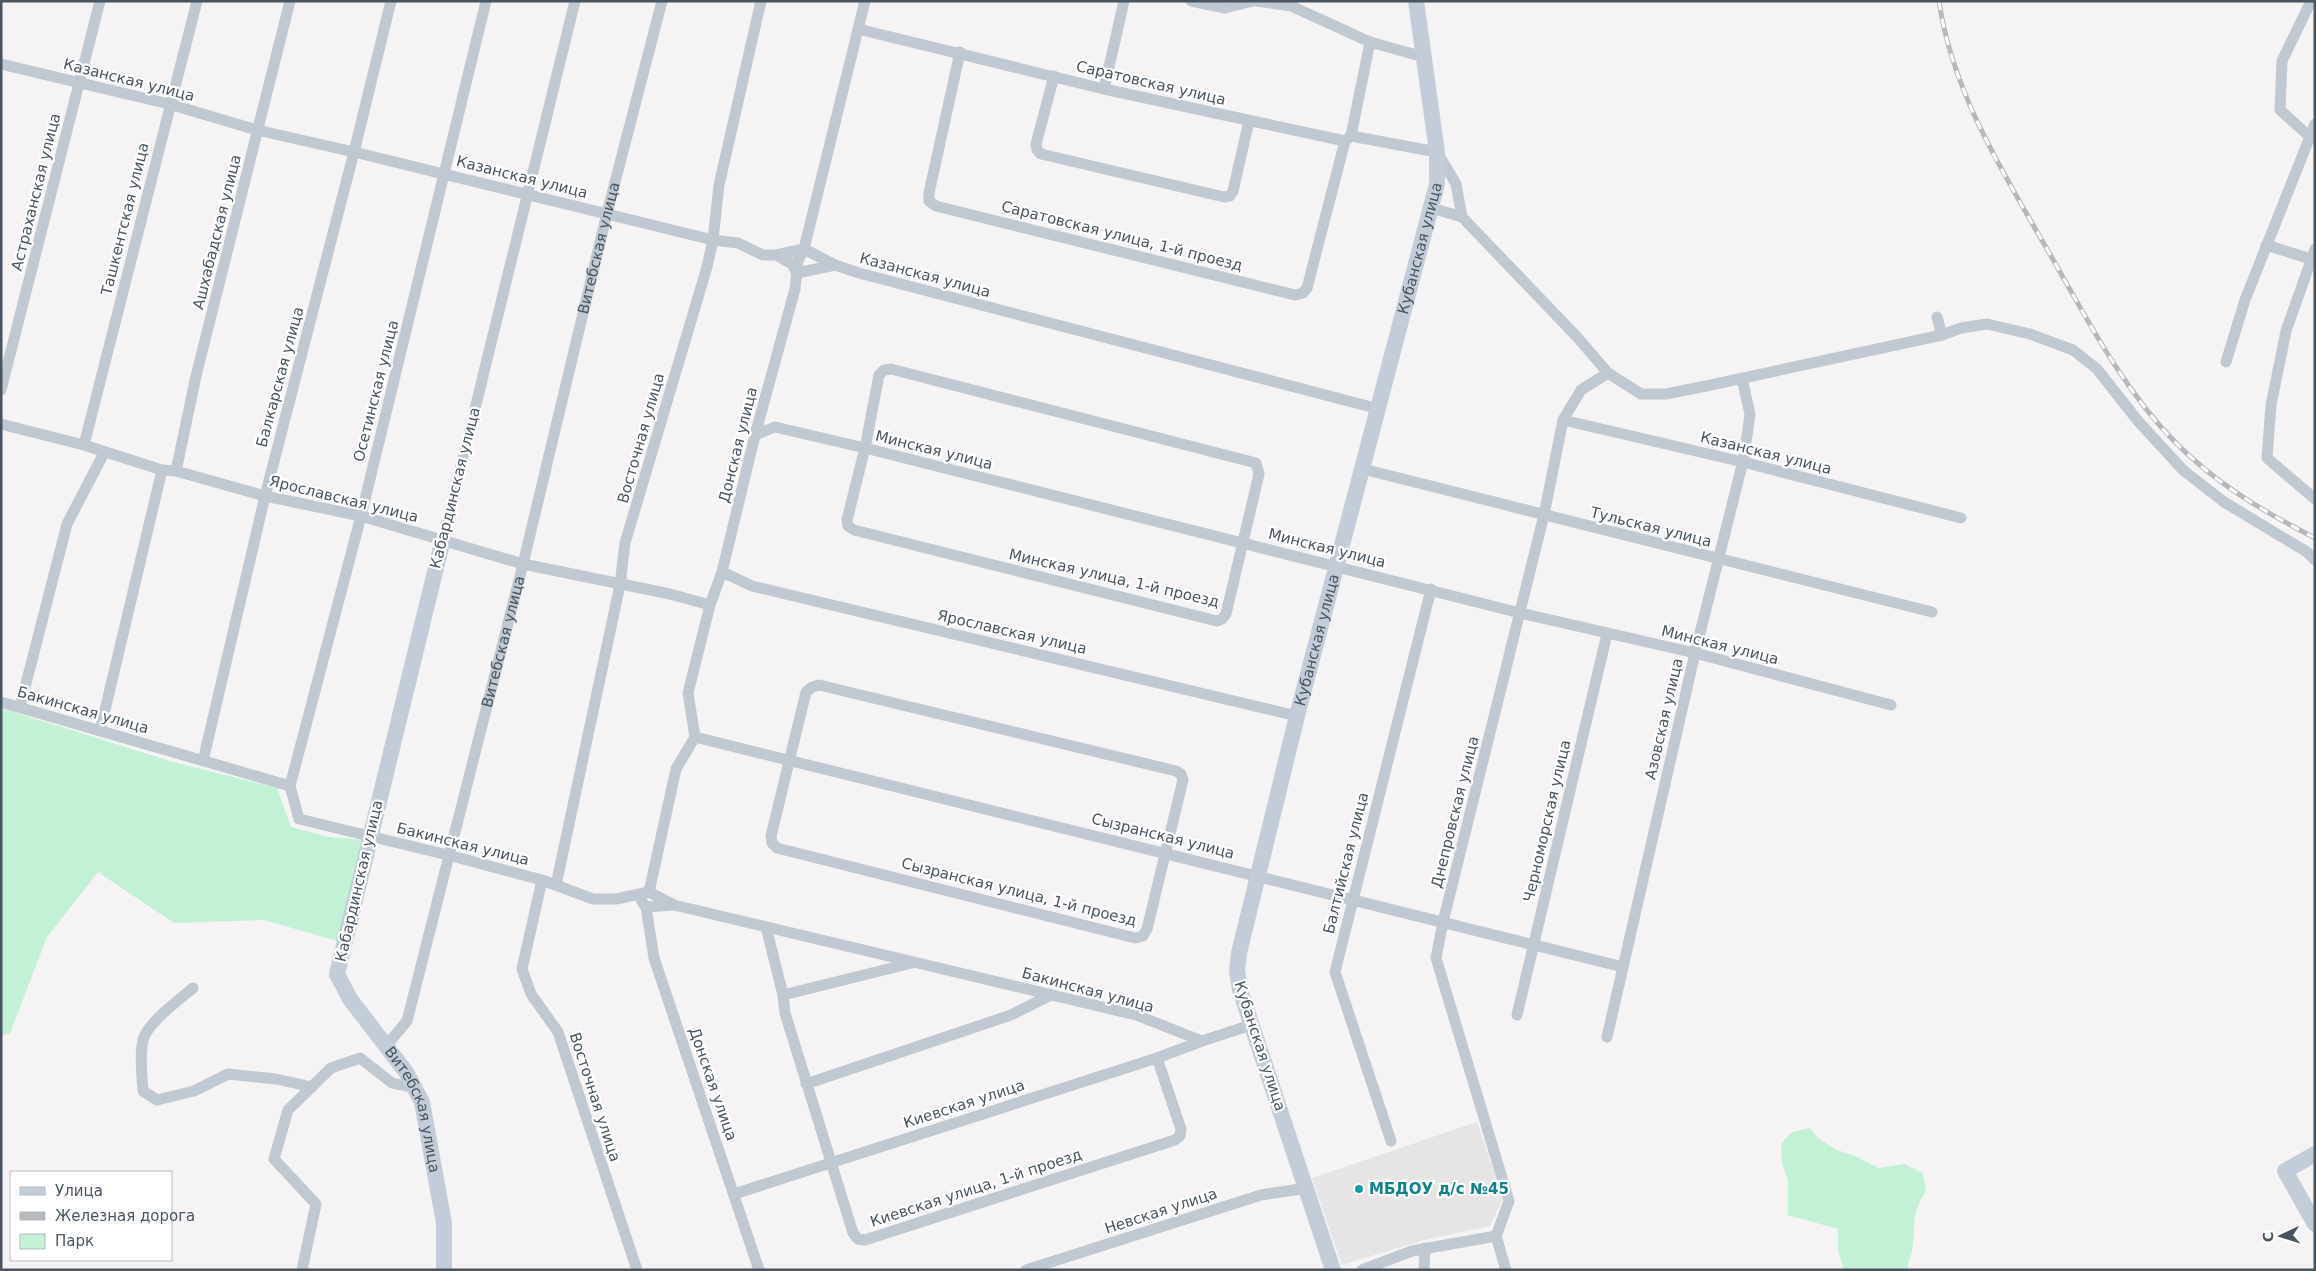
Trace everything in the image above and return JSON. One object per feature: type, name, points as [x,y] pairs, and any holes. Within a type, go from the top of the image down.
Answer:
[{"type":"street","name":"Астраханская улица","points":[[1,390],[100,1]]},
{"type":"street","name":"Ташкентская улица","points":[[84,445],[196,1]]},
{"type":"street","name":"Ашхабадская улица","points":[[176,471],[196,376],[290,1]]},
{"type":"street","name":"Балкарская улица","points":[[203,760],[265,496],[391,1]]},
{"type":"street","name":"Осетинская улица","points":[[290,786],[361,516],[486,1]]},
{"type":"street","name":"Кабардинская улица","points":[[386,1046],[350,999],[337,974],[369,836],[575,1]]},
{"type":"street","name":"Витебская улица","points":[[444,1270],[444,1223],[422,1102],[406,1072],[386,1046],[407,1021],[448,854],[524,564],[607,213],[662,1]]},
{"type":"street","name":"Восточная улица","points":[[556,885],[620,585],[625,543],[707,267],[713,240],[719,185],[761,1]]},
{"type":"street","name":"Донская улица","points":[[695,737],[688,693],[710,606],[722,572],[755,435],[795,289],[798,261],[804,248],[864,1]]},
{"type":"street","points":[[1104,88],[1124,1]]},
{"type":"street","points":[[1191,1],[1225,8],[1254,1],[1291,4],[1370,42],[1424,57]]},
{"type":"street","name":"Кубанская улица","points":[[1333,1270],[1251,1025],[1240,990],[1237,971],[1258,875],[1297,716],[1437,184],[1437,152],[1416,1]]},
{"type":"street","points":[[2308,136],[2280,110],[2282,61],[2311,1]]},
{"type":"street","name":"Саратовская улица","points":[[858,29],[1104,88],[1249,120],[1437,152]]},
{"type":"street","points":[[1348,138],[1370,42]]},
{"type":"street","name":"Саратовская улица, 1-й проезд","points":[[960,52],[929,192],[929,201],[936,206],[1295,295],[1303,293],[1307,288],[1348,138]]},
{"type":"street","name":"Казанская улица","points":[[1,64],[170,104],[257,130],[444,173],[528,196],[607,213],[713,240],[738,244],[763,255],[776,255],[804,248],[835,265],[859,273],[1379,409]]},
{"type":"street","points":[[1054,76],[1036,144],[1037,150],[1041,154],[1224,197],[1230,196],[1233,191],[1249,120]]},
{"type":"street","points":[[2226,362],[2245,300],[2308,136],[2315,124]]},
{"type":"street","points":[[1437,152],[1456,184],[1462,217]]},
{"type":"street","points":[[1432,208],[1462,217],[1578,338],[1608,373],[1641,394],[1666,394],[1742,379],[1942,335],[1962,328],[1987,324],[2030,334],[2073,350],[2097,368],[2138,421],[2183,470],[2224,502],[2307,552],[2315,560]]},
{"type":"street","points":[[2266,245],[2313,259],[2286,331],[2271,405],[2267,458],[2315,500]]},
{"type":"street","points":[[776,255],[792,264],[797,273],[835,265]]},
{"type":"street","points":[[1936,317],[1942,335]]},
{"type":"street","name":"Минская улица, 1-й проезд","points":[[891,369],[1256,463],[1259,474],[1245,543],[1226,614],[1222,619],[1216,621],[854,530],[848,526],[847,520],[865,448],[879,375],[884,370],[891,369]]},
{"type":"street","name":"Днепровская улица","points":[[1496,1236],[1509,1201],[1436,958],[1443,922],[1544,516],[1563,420],[1581,390],[1608,373]]},
{"type":"street","name":"Азовская улица","points":[[1607,1037],[1695,653],[1743,462],[1750,414],[1742,379]]},
{"type":"street","name":"Казанская улица","points":[[1563,420],[1743,462],[1961,518]]},
{"type":"street","name":"Ярославская улица","points":[[1,424],[84,445],[104,453],[162,470],[176,471],[265,496],[361,516],[524,564],[670,594],[710,606]]},
{"type":"street","name":"Минская улица","points":[[755,435],[775,427],[865,448],[1431,589],[1520,613],[1695,653],[1892,705]]},
{"type":"street","points":[[20,708],[67,524],[104,453]]},
{"type":"street","name":"Тульская улица","points":[[1363,469],[1932,612]]},
{"type":"street","points":[[100,731],[162,470]]},
{"type":"street","name":"Ярославская улица","points":[[722,572],[752,586],[1297,716]]},
{"type":"street","name":"Балтийская улица","points":[[1391,1141],[1335,972],[1431,589]]},
{"type":"street","name":"Черноморская улица","points":[[1517,1015],[1607,634]]},
{"type":"street","name":"Сызранская улица, 1-й проезд","points":[[819,685],[1176,771],[1181,774],[1183,780],[1164,852],[1147,929],[1143,936],[1136,938],[777,848],[772,843],[771,836],[789,760],[806,692],[812,687],[819,685]]},
{"type":"street","name":"Бакинская улица","points":[[1,702],[290,786],[299,819],[448,854],[542,880],[593,899],[616,899],[649,892],[674,905],[1136,1015],[1202,1041]]},
{"type":"street","points":[[649,892],[676,769],[695,737]]},
{"type":"street","name":"Сызранская улица","points":[[695,737],[1258,875],[1622,967]]},
{"type":"street","name":"Восточная улица","points":[[542,880],[522,968],[531,994],[558,1032],[636,1270]]},
{"type":"street","points":[[637,895],[646,907],[674,905]]},
{"type":"street","name":"Донская улица","points":[[646,907],[654,958],[759,1270]]},
{"type":"street","name":"Киевская улица, 1-й проезд","points":[[766,927],[783,995],[785,1014],[853,1233],[858,1239],[865,1240],[1175,1140],[1180,1136],[1181,1129],[1157,1058]]},
{"type":"street","name":"Бакинская улица","points":[[783,995],[913,963]]},
{"type":"street","points":[[193,988],[165,1012],[144,1037],[141,1069],[143,1091],[157,1100],[194,1091],[228,1074],[276,1079],[312,1087]]},
{"type":"street","points":[[806,1084],[1011,1015],[1051,995]]},
{"type":"street","points":[[1202,1041],[1251,1025]]},
{"type":"street","name":"Киевская улица","points":[[734,1194],[1157,1058],[1202,1041]]},
{"type":"street","points":[[302,1270],[316,1204],[274,1159],[288,1110],[331,1068],[360,1058],[392,1083],[415,1088]]},
{"type":"street","points":[[2315,1154],[2285,1171],[2315,1224]]},
{"type":"street","name":"Невская улица","points":[[1026,1270],[1261,1195],[1307,1188]]},
{"type":"street","points":[[1362,1270],[1425,1248],[1496,1236],[1506,1270]]},
{"type":"street","points":[[1424,1270],[1425,1248]]},
{"type":"shaded area","points":[[1477,1122],[1503,1198],[1490,1226],[1421,1241],[1342,1265],[1312,1178]]},
{"type":"green space","points":[[1,708],[173,762],[277,788],[291,827],[329,837],[363,840],[341,942],[264,920],[174,923],[98,872],[47,937],[10,1033],[1,1036]]},
{"type":"green space","points":[[1810,1128],[1819,1139],[1837,1150],[1855,1156],[1879,1168],[1904,1164],[1923,1173],[1926,1191],[1915,1214],[1908,1270],[1844,1270],[1838,1251],[1838,1229],[1788,1215],[1788,1180],[1782,1163],[1781,1144],[1792,1132]]},
{"type":"railway","points":[[1939,1],[1956,71],[1985,137],[2001,169],[2081,310],[2124,379],[2157,422],[2190,457],[2241,496],[2315,538]]},
{"type":"place","name":"МБДОУ д/с №45","points":[[1359,1189]]}]
